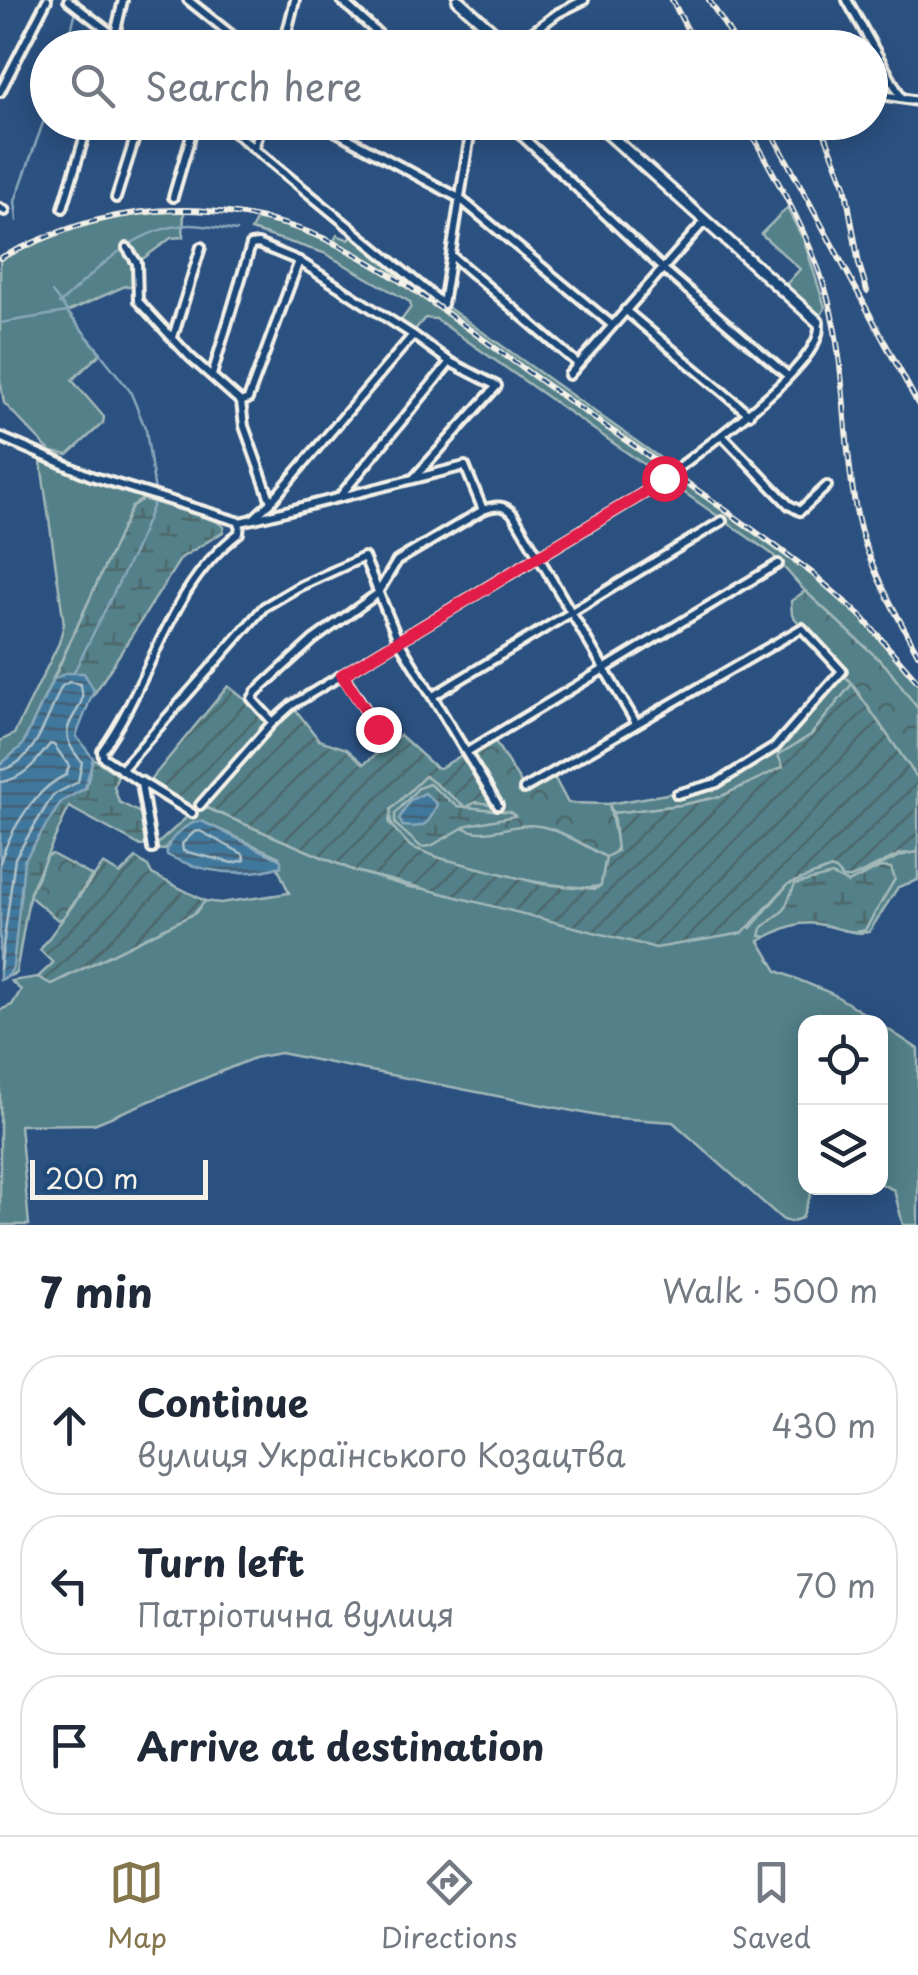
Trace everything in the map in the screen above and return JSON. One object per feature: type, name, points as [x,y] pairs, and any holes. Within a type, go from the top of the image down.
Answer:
[{"type":"street","points":[[32,30],[47,0]]},
{"type":"street","points":[[68,0],[108,30]]},
{"type":"street","points":[[116,30],[123,0]]},
{"type":"street","points":[[188,0],[226,30]]},
{"type":"street","points":[[288,30],[295,0]]},
{"type":"street","points":[[341,0],[374,30]]},
{"type":"street","points":[[458,0],[491,30]]},
{"type":"street","points":[[535,30],[584,0]]},
{"type":"street","points":[[847,0],[864,30]]},
{"type":"street","points":[[0,92],[30,33]]},
{"type":"street","points":[[888,73],[901,96]]},
{"type":"street","points":[[888,95],[918,101]]},
{"type":"street","points":[[62,208],[83,140]]},
{"type":"street","points":[[116,198],[134,140]]},
{"type":"street","points":[[174,196],[190,140]]},
{"type":"street","points":[[243,140],[443,304],[469,140]]},
{"type":"street","points":[[254,149],[257,140]]},
{"type":"street","points":[[352,140],[460,198],[612,325]]},
{"type":"street","points":[[525,140],[662,268],[788,376]]},
{"type":"street","points":[[200,805],[292,705],[654,487],[749,414],[812,352],[819,336],[818,322],[614,140]]},
{"type":"street","points":[[569,375],[704,221]]},
{"type":"street","points":[[212,375],[250,246],[258,244],[299,261],[450,362],[497,386],[414,478]]},
{"type":"street","points":[[172,338],[202,247]]},
{"type":"street","points":[[127,248],[137,263],[138,302],[242,402],[244,426],[271,502]]},
{"type":"street","points":[[452,256],[578,364]]},
{"type":"street","points":[[242,402],[248,399],[272,340],[299,261]]},
{"type":"street","points":[[625,310],[749,414]]},
{"type":"street","points":[[253,519],[413,335]]},
{"type":"street","points":[[341,495],[450,362]]},
{"type":"street","points":[[0,436],[113,484],[240,522],[465,466],[483,510]]},
{"type":"street","points":[[722,436],[789,505],[800,511],[827,486]]},
{"type":"street","points":[[273,722],[252,699],[256,692],[313,640],[377,594],[397,560],[483,510],[497,506],[509,509],[636,724]]},
{"type":"street","points":[[432,696],[722,520]]},
{"type":"street","points":[[192,813],[103,757],[102,751],[132,706],[154,650],[194,579],[215,551],[239,533],[240,522]]},
{"type":"street","points":[[122,770],[264,607],[364,557],[398,640],[498,804]]},
{"type":"street","points":[[467,752],[778,564]]},
{"type":"street","points":[[524,789],[802,628],[842,671],[775,748],[718,782],[677,794]]},
{"type":"street","points":[[342,675],[378,729]]},
{"type":"street","points":[[139,780],[152,849]]},
{"type":"green space","points":[[787,208],[804,241],[825,307],[819,320],[783,288],[800,269],[761,234]]},
{"type":"green space","points":[[184,211],[183,237],[171,238],[137,263],[138,287],[125,286],[67,312],[101,353],[72,380],[104,417],[103,423],[68,455],[51,452],[4,403],[0,380],[0,258],[89,224]]},
{"type":"green space","points":[[257,219],[333,243],[337,235],[349,240],[355,232],[443,304],[674,468],[670,472],[839,595],[878,633],[918,682],[918,709],[886,666],[805,591],[772,554],[436,319],[425,318],[411,334],[398,325],[411,307],[410,302],[324,253],[251,230]]},
{"type":"green space","points":[[40,456],[229,518],[220,523],[143,499],[132,507],[22,746],[0,765],[0,741],[14,734],[59,643],[64,624]]},
{"type":"green space","points":[[143,499],[216,521],[224,527],[223,532],[181,558],[93,696],[85,681],[53,680],[132,506]]},
{"type":"green space","points":[[805,591],[886,666],[918,709],[918,779],[852,684],[792,615],[791,601]]},
{"type":"green space","points":[[842,671],[852,684],[811,735],[779,755],[784,767],[722,796],[613,813],[609,804],[707,787],[775,747]]},
{"type":"green space","points":[[852,684],[918,779],[918,852],[900,854],[851,878],[843,878],[831,868],[788,884],[743,933],[656,948],[355,871],[200,805],[191,810],[148,783],[228,686],[273,722],[292,705],[319,740],[347,749],[364,764],[400,735],[435,767],[440,768],[467,752],[498,805],[476,802],[466,807],[425,776],[391,809],[389,823],[411,847],[542,884],[596,889],[601,885],[606,857],[617,851],[613,813],[722,796],[783,767],[778,755],[811,735]]},
{"type":"green space","points":[[492,737],[524,788],[552,773],[568,803],[609,804],[617,845],[615,855],[606,857],[539,826],[479,832],[461,826],[466,807],[476,802],[497,804],[467,752]]},
{"type":"green space","points":[[93,758],[118,775],[114,787],[119,802],[142,814],[147,845],[141,846],[69,807],[30,892],[16,973],[2,979],[8,965],[20,861],[54,805],[86,788]]},
{"type":"green space","points":[[425,775],[502,830],[515,825],[542,826],[606,857],[601,885],[567,886],[511,877],[432,857],[412,847],[393,828],[391,809]]},
{"type":"green space","points":[[429,784],[457,806],[511,812],[515,816],[468,825],[431,846],[421,847],[395,824],[395,814],[418,788]]},
{"type":"green space","points":[[200,805],[355,871],[409,887],[751,928],[788,884],[831,868],[842,877],[851,877],[918,852],[918,880],[898,887],[869,932],[806,923],[759,941],[777,971],[833,994],[867,1015],[798,1015],[798,1195],[810,1195],[802,1218],[783,1220],[673,1122],[603,1117],[280,1053],[254,1058],[94,1124],[20,1125],[29,1225],[0,1225],[0,1010],[12,1005],[21,990],[11,981],[38,977],[52,984],[195,913],[205,901],[220,903],[289,893],[278,868],[279,857],[201,821],[165,850],[152,849]]},
{"type":"green space","points":[[52,854],[92,876],[58,920],[29,896],[46,857]]},
{"type":"green space","points":[[136,858],[152,874],[205,901],[195,913],[51,984],[38,977],[53,963],[40,950],[103,864],[120,874]]},
{"type":"green space","points":[[881,867],[891,868],[895,879],[865,930],[808,923],[760,936],[762,928],[784,910],[795,884],[832,875],[848,883]]},
{"type":"green space","points":[[888,1029],[918,1049],[918,1225],[903,1225],[894,1190],[888,1187]]},
{"type":"water","points":[[66,673],[84,673],[94,690],[76,736],[93,758],[85,788],[61,802],[24,861],[13,967],[0,980],[0,765],[22,746],[53,680]]},
{"type":"water","points":[[425,793],[437,804],[432,816],[421,826],[403,826],[399,819],[410,800]]},
{"type":"water","points":[[201,821],[281,860],[281,866],[253,872],[223,872],[167,855],[169,844],[178,833]]},
{"type":"waterway","points":[[71,30],[76,10]]},
{"type":"waterway","points":[[17,221],[15,201],[37,140]]},
{"type":"waterway","points":[[59,304],[118,252],[152,233],[190,225],[237,231]]},
{"type":"waterway","points":[[52,292],[130,391],[146,430],[155,492]]},
{"type":"waterway","points":[[0,323],[67,312]]},
{"type":"waterway","points":[[74,672],[135,550],[154,502]]},
{"type":"railway","points":[[672,0],[688,30]]},
{"type":"railway","points":[[709,0],[728,30]]},
{"type":"railway","points":[[755,140],[820,272],[838,349],[857,515],[882,586],[918,654]]},
{"type":"railway","points":[[776,140],[918,404]]},
{"type":"railway","points":[[827,140],[845,185],[867,291]]},
{"type":"railway","points":[[0,258],[86,223],[155,211],[242,215],[323,238],[437,306],[812,573],[862,617],[918,682]]},
{"type":"route","points":[[378,729],[342,675],[664,478]]}]
